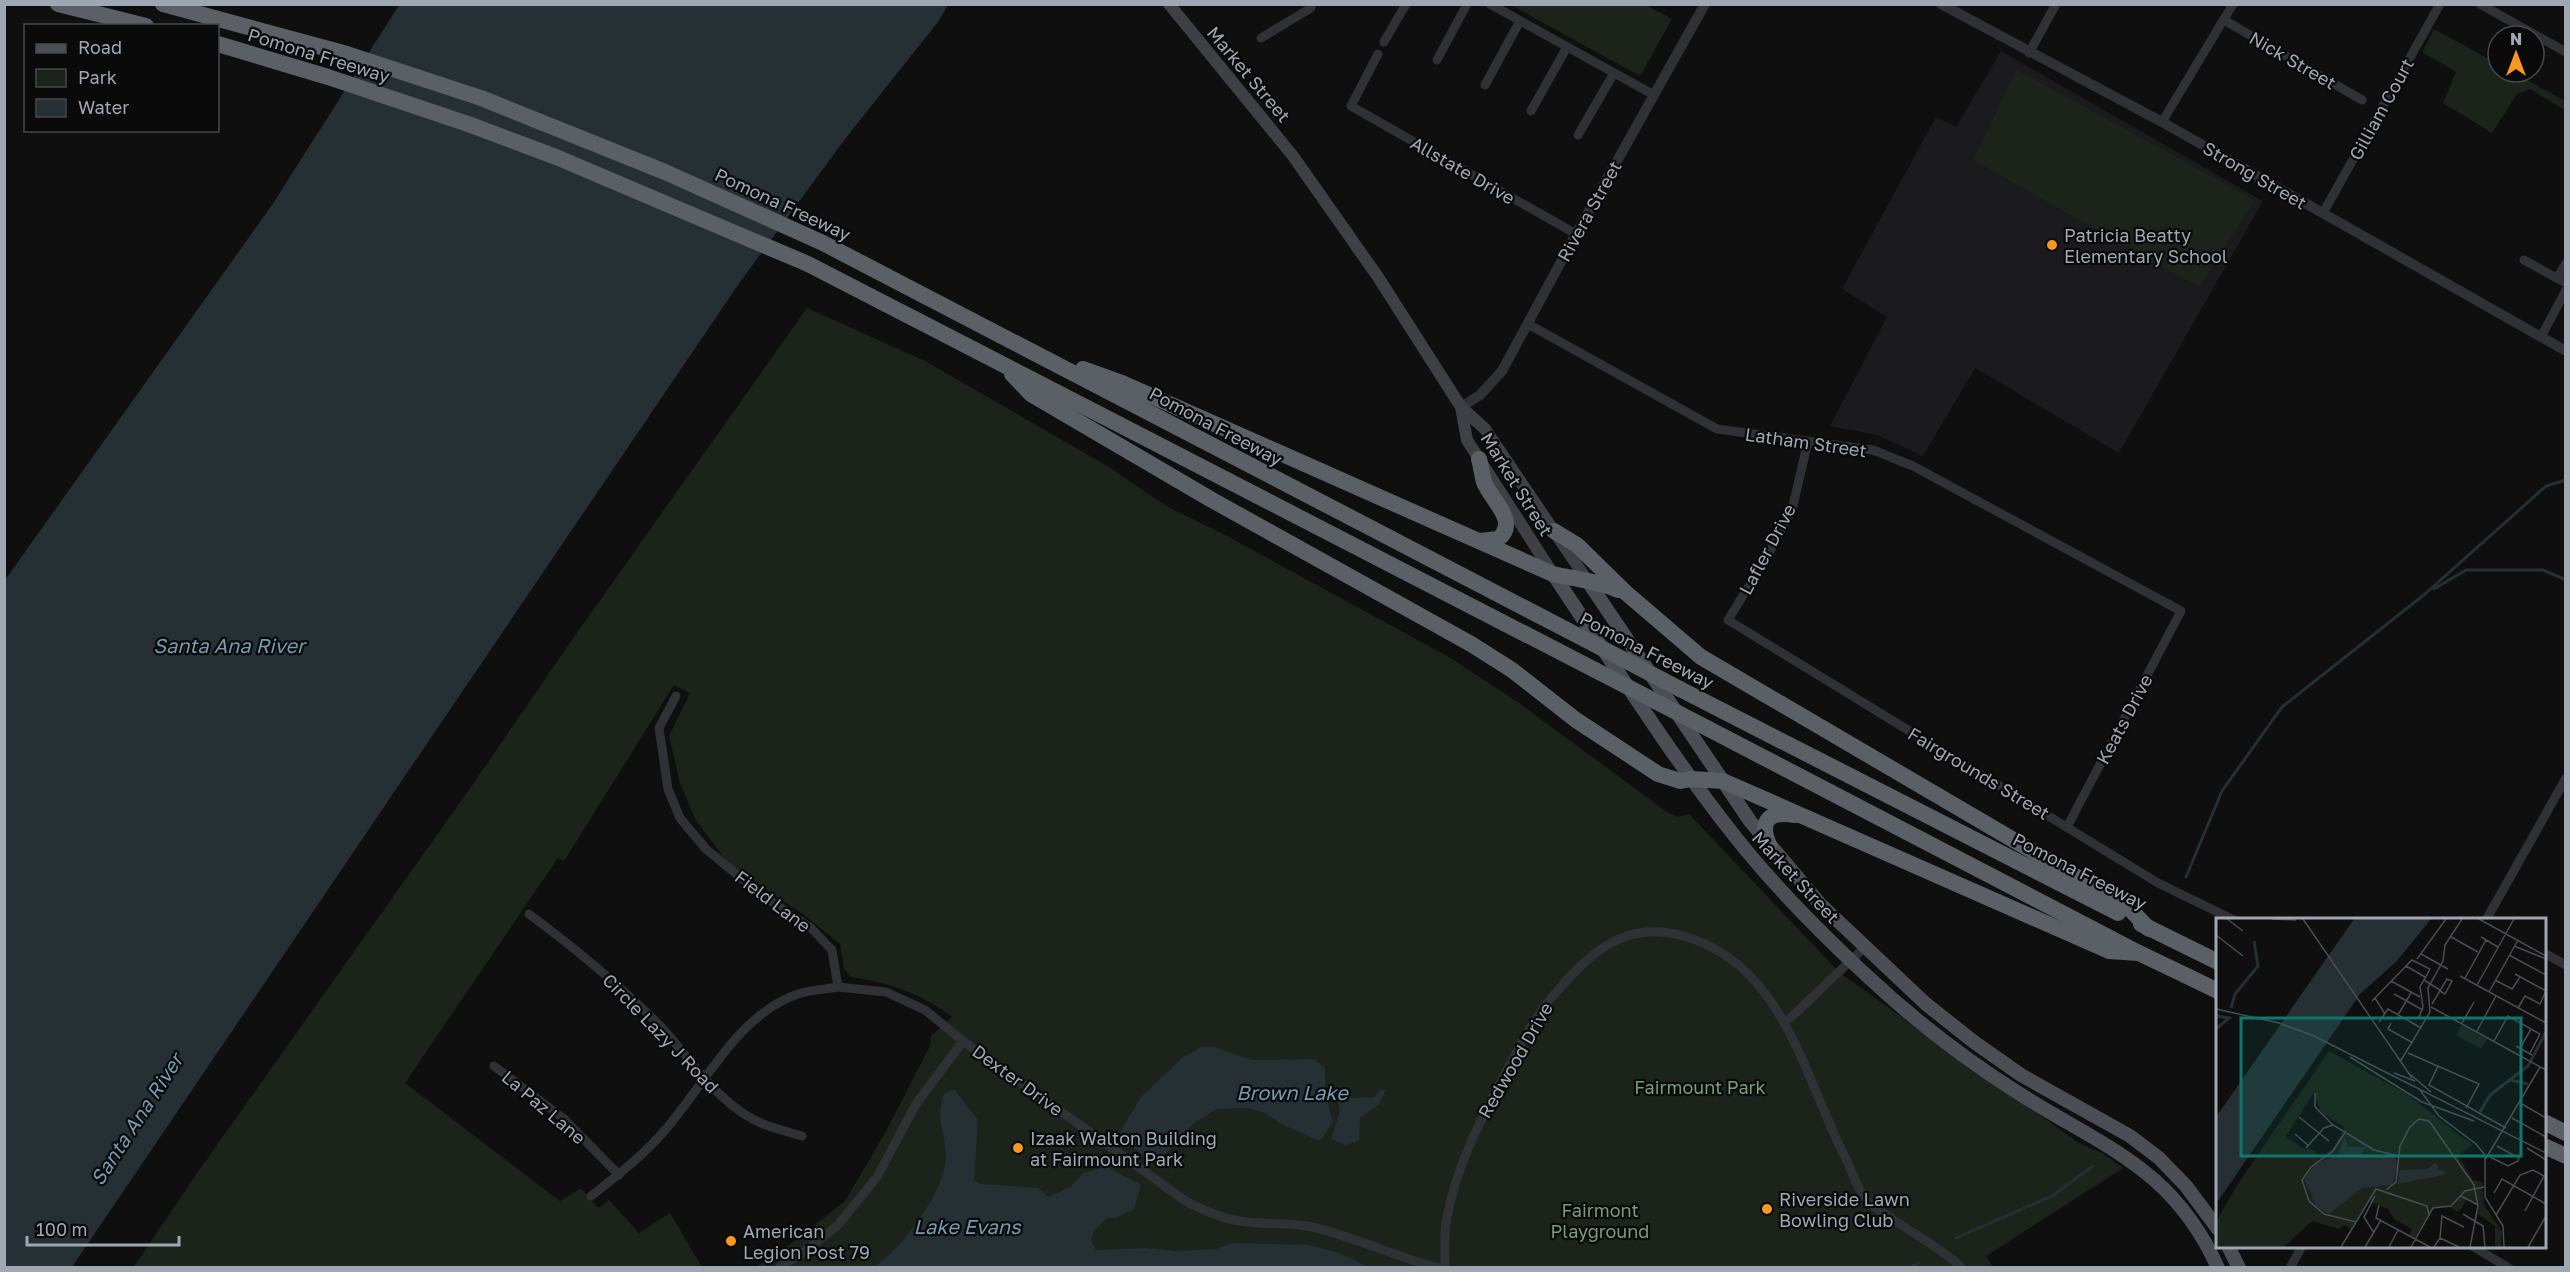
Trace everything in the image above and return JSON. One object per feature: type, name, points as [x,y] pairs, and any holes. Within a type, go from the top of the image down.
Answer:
[{"type":"highway","points":[[58,4],[138,24]]},
{"type":"highway","name":"Pomona Freeway","points":[[163,4],[347,54],[503,107],[665,172],[823,243],[1680,689],[2216,962]]},
{"type":"highway","name":"Pomona Freeway","points":[[219,44],[328,76],[556,157],[808,264],[2139,953],[2216,991]]},
{"type":"highway","points":[[1018,344],[1122,383],[1553,574],[1589,583],[1602,583],[1625,592]]},
{"type":"highway","points":[[998,361],[1031,394],[1212,500],[1471,644],[1512,670],[1592,731],[1658,774],[1680,781],[1691,779],[1723,781],[2109,951],[2139,953]]},
{"type":"highway","points":[[1479,459],[1485,483],[1504,515],[1506,524],[1505,531],[1498,539],[1480,541]]},
{"type":"highway","points":[[1554,531],[1577,545],[1625,592],[1701,657],[2128,907],[2149,929]]},
{"type":"highway","points":[[1769,845],[1764,829],[1770,817],[1784,813],[1801,816]]},
{"type":"highway","points":[[2546,1123],[2565,1133]]},
{"type":"main road","name":"Market Street","points":[[1169,4],[1293,156],[1377,277],[1461,407],[1485,429],[1723,781],[1769,845],[1820,904],[1926,1004],[2021,1075],[2130,1136],[2159,1158],[2186,1186],[2216,1228]]},
{"type":"main road","name":"Market Street","points":[[1461,407],[1467,440],[1553,574],[1691,779],[1759,866],[1852,961],[1912,1017],[1961,1055],[2021,1095],[2111,1146],[2163,1186],[2188,1216],[2208,1247],[2218,1268]]},
{"type":"main road","points":[[2229,1248],[2239,1268]]},
{"type":"street","points":[[1261,38],[1311,8],[1311,4]]},
{"type":"street","points":[[1384,42],[1406,4]]},
{"type":"street","points":[[1437,60],[1467,4]]},
{"type":"street","points":[[1490,4],[1654,95]]},
{"type":"street","name":"Rivera Street","points":[[1461,407],[1480,395],[1494,382],[1705,4]]},
{"type":"street","name":"Strong Street","points":[[1941,4],[2163,122],[2565,351]]},
{"type":"street","points":[[2029,52],[2056,4]]},
{"type":"street","points":[[2163,122],[2233,4]]},
{"type":"street","name":"Gilliam Court","points":[[2323,213],[2440,4]]},
{"type":"street","points":[[2480,4],[2565,52]]},
{"type":"street","name":"Nick Street","points":[[2224,20],[2362,100]]},
{"type":"street","points":[[1485,85],[1520,21]]},
{"type":"street","points":[[1531,111],[1567,47]]},
{"type":"street","name":"Allstate Drive","points":[[1378,54],[1351,106],[1576,234]]},
{"type":"street","points":[[1578,135],[1614,73]]},
{"type":"street","points":[[2524,260],[2561,280],[2565,263]]},
{"type":"street","points":[[2541,337],[2565,290]]},
{"type":"street","name":"Latham Street","points":[[1528,324],[1717,429],[1873,450],[1913,466],[2181,611]]},
{"type":"street","name":"Lafler Drive","points":[[1728,620],[1765,560],[1792,510],[1808,441]]},
{"type":"street","name":"Keats Drive","points":[[2067,827],[2181,611]]},
{"type":"street","name":"Fairgrounds Street","points":[[1728,620],[2158,883],[2230,918]]},
{"type":"street","name":"Field Lane","points":[[676,696],[659,728],[668,789],[680,818],[706,849],[763,896],[811,928],[832,951],[838,987]]},
{"type":"street","points":[[2487,918],[2564,785]]},
{"type":"street","name":"Circle Lazy J Road","points":[[529,914],[589,958],[661,1028],[730,1103],[761,1123],[802,1136]]},
{"type":"street","name":"Redwood Drive","points":[[1445,1268],[1446,1224],[1458,1175],[1471,1137],[1546,1004],[1575,971],[1603,945],[1636,933],[1673,933],[1701,941],[1723,951],[1760,985],[1786,1022],[1830,1128],[1865,1199],[1962,1268]]},
{"type":"street","points":[[1786,1022],[1865,947]]},
{"type":"street","points":[[2546,954],[2565,965]]},
{"type":"street","points":[[591,1196],[619,1175],[666,1129],[735,1041],[763,1013],[801,993],[838,987],[886,993],[925,1010],[963,1041]]},
{"type":"street","name":"Dexter Drive","points":[[779,1268],[808,1249],[845,1216],[877,1177],[916,1104],[963,1041],[1187,1202],[1215,1216],[1240,1221],[1298,1224],[1336,1233],[1409,1260],[1439,1268]]},
{"type":"street","name":"La Paz Lane","points":[[494,1066],[563,1118],[619,1175]]},
{"type":"street","points":[[2290,1268],[2301,1248]]},
{"type":"street","points":[[2475,1248],[2509,1268]]},
{"type":"shaded area","name":"Patricia Beatty Elementary School","points":[[2001,51],[2263,201],[2119,453],[1975,368],[1923,456],[1877,435],[1830,426],[1887,317],[1842,289],[1936,117],[1956,127]]},
{"type":"green space","points":[[1511,5],[1646,5],[1672,19],[1640,76]]},
{"type":"green space","points":[[2434,29],[2486,57],[2486,84],[2535,84],[2565,101],[2565,110],[2530,89],[2517,94],[2492,133],[2443,103],[2456,72],[2422,52]]},
{"type":"green space","points":[[2017,70],[2255,200],[2199,287],[1973,160]]},
{"type":"green space","points":[[807,308],[925,361],[1109,467],[1166,506],[1227,536],[1449,657],[1519,703],[1667,812],[1678,817],[1689,814],[1840,973],[2079,1143],[2104,1154],[2123,1168],[1986,1256],[1993,1267],[755,1267],[780,1252],[845,1201],[884,1135],[930,1046],[931,1036],[952,1017],[904,990],[850,977],[844,969],[840,944],[804,915],[728,863],[695,819],[680,783],[669,736],[690,693],[674,685],[564,861],[558,858],[405,1083],[560,1201],[581,1188],[598,1208],[609,1200],[639,1233],[670,1213],[702,1267],[133,1268],[197,1173]]},
{"type":"water","name":"Santa Ana River","points":[[399,5],[948,5],[938,22],[845,139],[740,282],[72,1267],[5,1268],[5,580],[272,205]]},
{"type":"water","name":"Brown Lake","points":[[1201,1047],[1214,1047],[1252,1060],[1314,1059],[1325,1068],[1325,1090],[1333,1122],[1320,1141],[1281,1124],[1265,1113],[1249,1108],[1217,1109],[1194,1123],[1156,1165],[1118,1136],[1140,1098],[1183,1057]]},
{"type":"water","name":"Lake Evans","points":[[954,1089],[978,1120],[974,1180],[981,1184],[1038,1188],[1048,1197],[1070,1187],[1084,1173],[1106,1166],[1141,1185],[1134,1209],[1116,1218],[1107,1218],[1094,1231],[1091,1241],[1096,1250],[1216,1249],[1231,1243],[1309,1245],[1342,1254],[1368,1267],[874,1267],[910,1232],[940,1183],[946,1153],[940,1118],[941,1103],[944,1094]]},
{"type":"water","points":[[1338,1090],[1347,1093],[1352,1098],[1374,1097],[1380,1090],[1386,1090],[1379,1104],[1360,1118],[1359,1141],[1346,1145],[1331,1139],[1340,1110],[1336,1097]]},
{"type":"waterway","points":[[2186,877],[2222,791],[2282,707],[2425,594],[2546,486],[2566,480]]},
{"type":"waterway","points":[[2434,589],[2466,570],[2543,570],[2566,580]]},
{"type":"waterway","points":[[1956,1238],[2052,1196],[2093,1166]]},
{"type":"waterway","points":[[1908,1268],[1919,1263]]},
{"type":"place","name":"Patricia Beatty Elementary School","points":[[2052,245]]},
{"type":"place","name":"Izaak Walton Building at Fairmount Park","points":[[1018,1148]]},
{"type":"place","name":"Riverside Lawn Bowling Club","points":[[1767,1209]]},
{"type":"place","name":"American Legion Post 79","points":[[731,1241]]},
{"type":"park label","name":"Fairmount Park","points":[[1700,1087]]},
{"type":"park label","name":"Fairmont Playground","points":[[1600,1220]]}]
